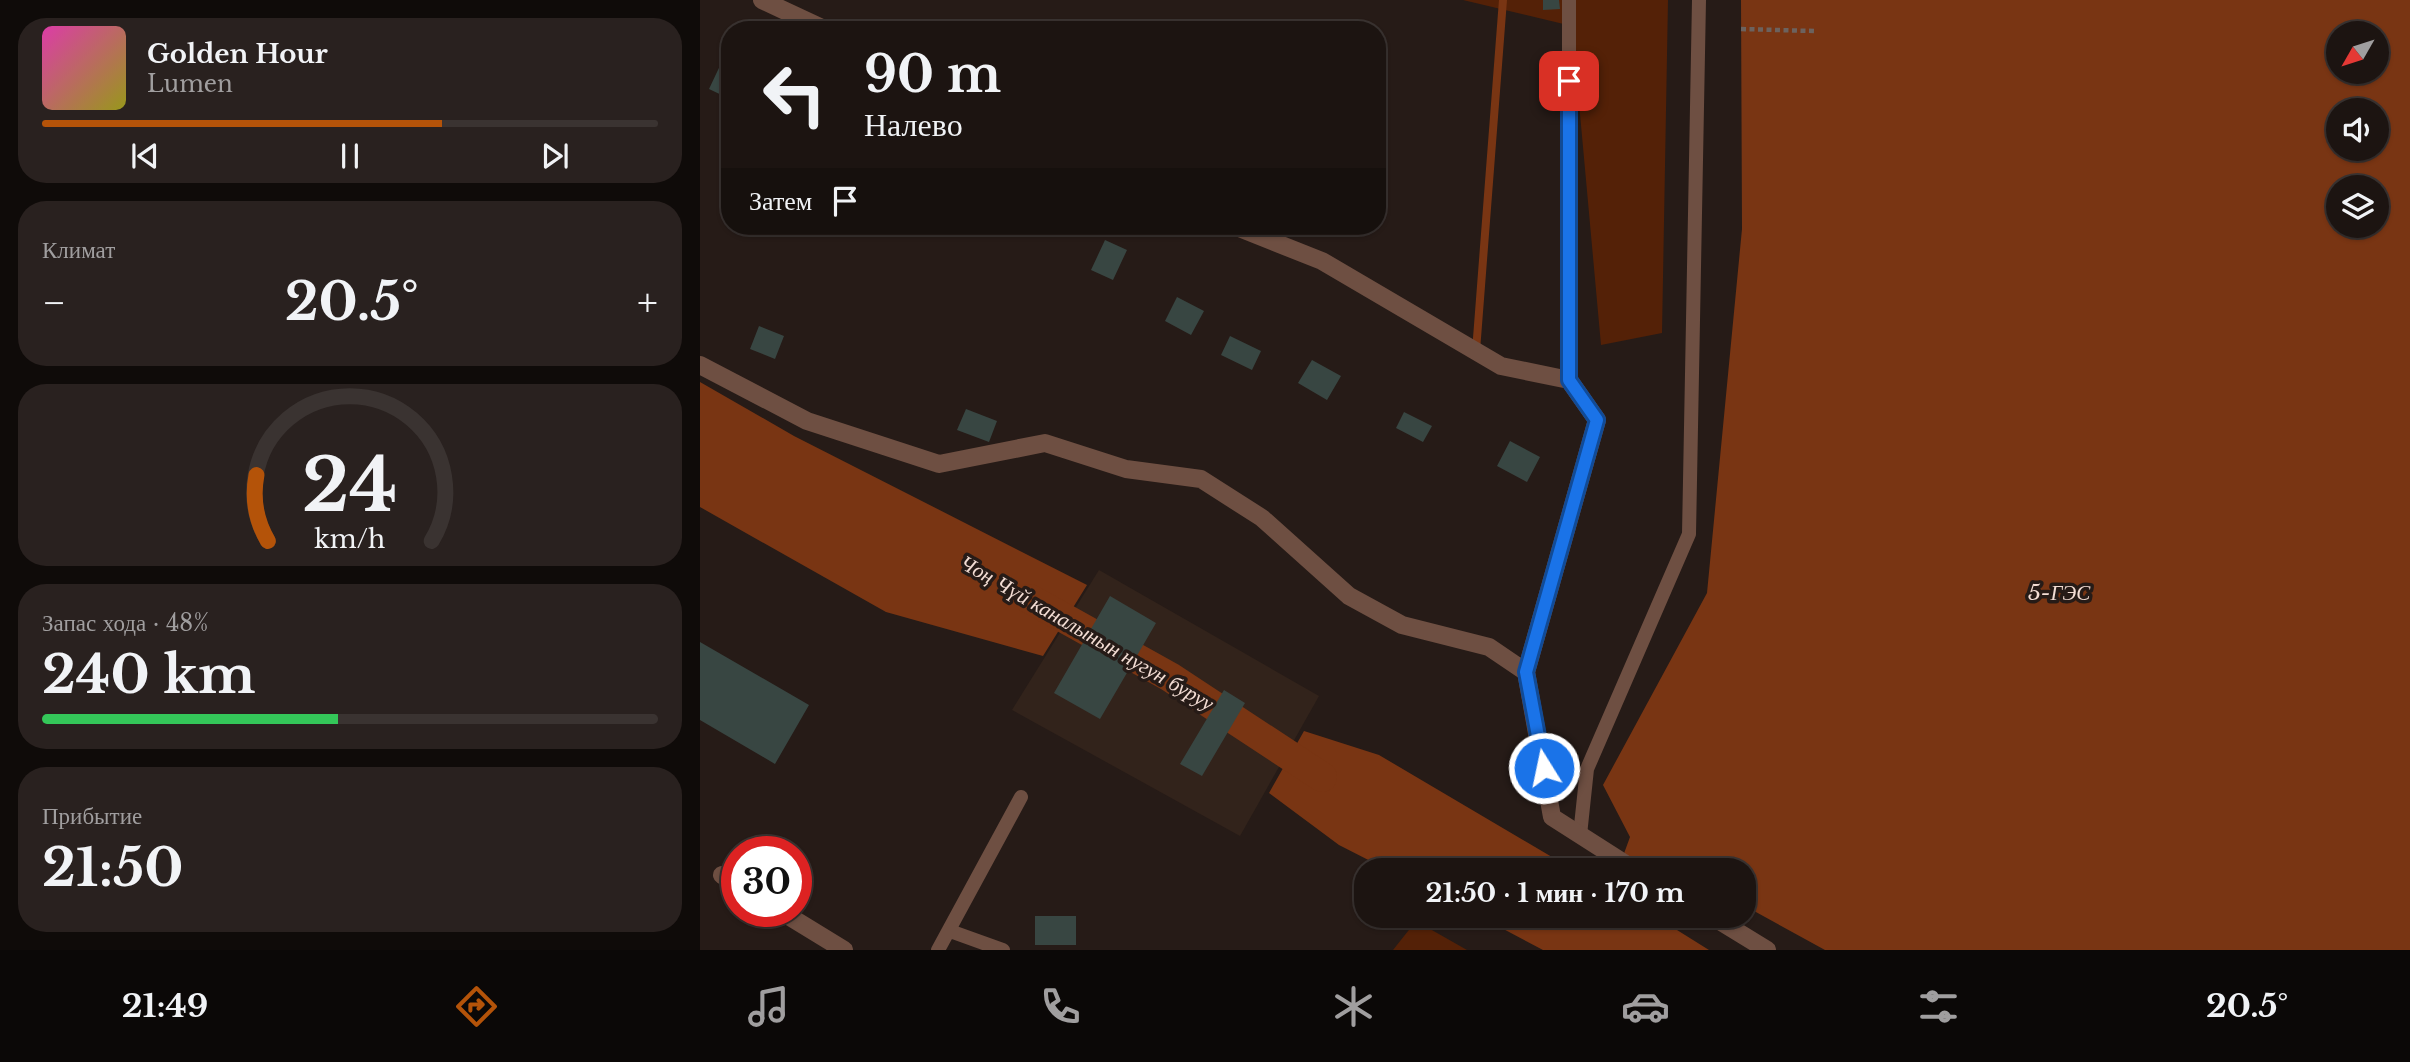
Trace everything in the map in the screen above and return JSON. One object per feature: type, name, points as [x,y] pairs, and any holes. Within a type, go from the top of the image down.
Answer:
[{"type":"street","points":[[762,0],[807,21]]},
{"type":"street","points":[[1257,235],[1322,261],[1501,366],[1569,380],[1597,420],[1526,672],[1552,817],[1616,858]]},
{"type":"street","points":[[700,365],[807,421],[939,464],[1045,443],[1126,469],[1201,479],[1262,518],[1349,596],[1402,625],[1489,647],[1526,672]]},
{"type":"street","points":[[807,927],[845,950]]},
{"type":"street","points":[[1731,928],[1767,950]]},
{"type":"lane","points":[[1569,0],[1569,380]]},
{"type":"lane","points":[[1580,835],[1587,769],[1689,534],[1699,0]]},
{"type":"lane","points":[[938,950],[1021,797]]},
{"type":"lane","points":[[950,931],[1003,950]]},
{"type":"path","points":[[1741,29],[1814,31]]},
{"type":"shaded area","points":[[1463,0],[1668,0],[1662,333],[1601,345],[1572,26]]},
{"type":"shaded area","points":[[1099,570],[1319,696],[1240,836],[1012,710]]},
{"type":"shaded area","points":[[1410,928],[1428,928],[1467,950],[1393,950]]},
{"type":"water","name":"5-ГЭС","points":[[1741,0],[2410,0],[2410,950],[1825,950],[1756,912],[1756,858],[1622,858],[1630,837],[1603,785],[1707,593],[1742,229]]},
{"type":"water","points":[[700,382],[794,436],[1087,585],[1043,656],[886,612],[700,507]]},
{"type":"water","points":[[1304,731],[1379,755],[1554,858],[1364,858],[1339,845],[1269,793]]},
{"type":"water","points":[[1502,928],[1674,928],[1709,950],[1543,950]]},
{"type":"building","points":[[1543,0],[1559,0],[1560,9],[1543,10]]},
{"type":"building","points":[[721,64],[721,95],[709,89]]},
{"type":"building","points":[[1105,240],[1127,250],[1113,280],[1091,270]]},
{"type":"building","points":[[1177,297],[1204,311],[1191,335],[1165,321]]},
{"type":"building","points":[[759,326],[784,336],[775,359],[750,349]]},
{"type":"building","points":[[1230,336],[1261,351],[1252,370],[1221,355]]},
{"type":"building","points":[[1312,360],[1341,376],[1327,400],[1298,383]]},
{"type":"building","points":[[966,409],[997,421],[989,442],[957,430]]},
{"type":"building","points":[[1404,412],[1432,426],[1423,442],[1396,428]]},
{"type":"building","points":[[1510,441],[1540,457],[1527,482],[1497,466]]},
{"type":"building","points":[[1110,596],[1156,623],[1100,719],[1054,693]]},
{"type":"building","points":[[700,642],[809,705],[775,764],[700,720]]},
{"type":"building","points":[[1224,690],[1245,703],[1202,776],[1180,764]]},
{"type":"building","points":[[1035,916],[1076,916],[1076,945],[1035,945]]},
{"type":"waterway","points":[[1476,351],[1503,0]]},
{"type":"waterway","name":"Чоң Чүй каналынын нугун буруу","points":[[1030,599],[1170,677],[1322,777]]},
{"type":"route","points":[[1544,768],[1526,672],[1597,420],[1569,380],[1569,81]]}]
